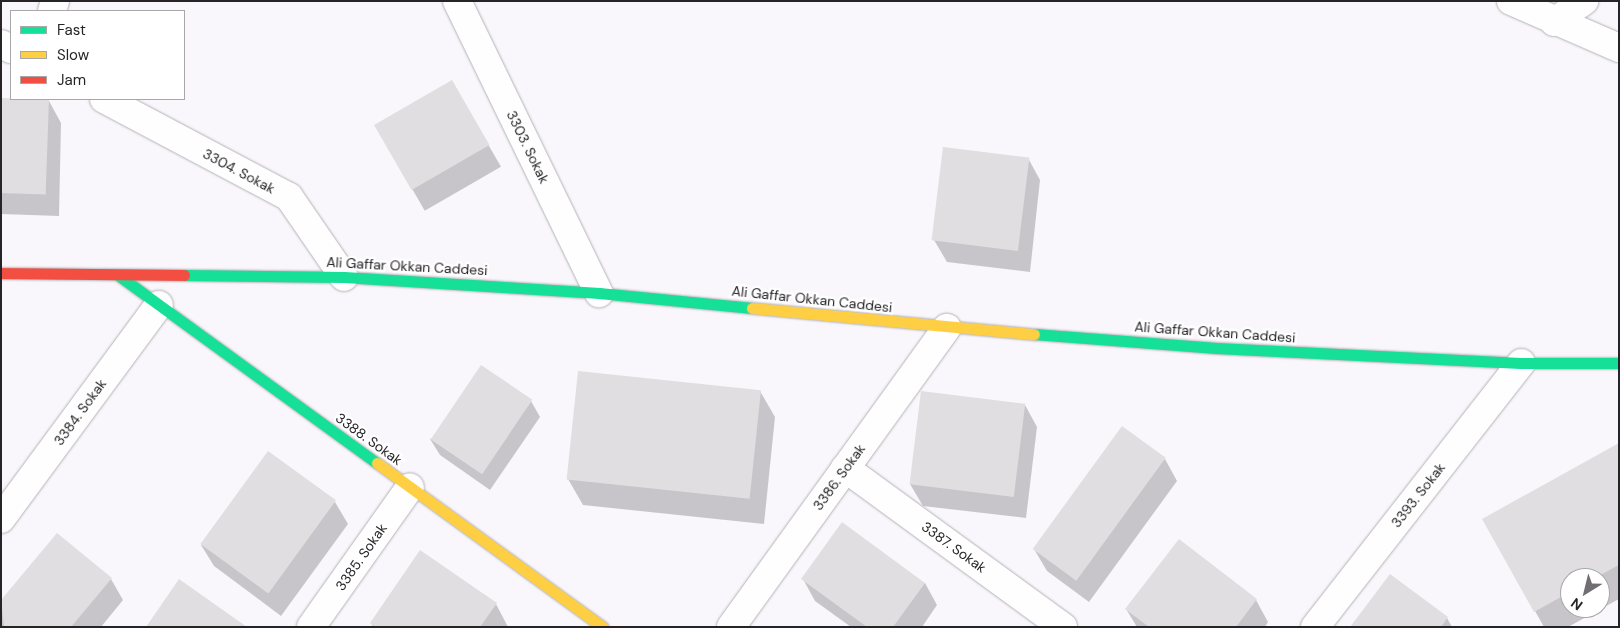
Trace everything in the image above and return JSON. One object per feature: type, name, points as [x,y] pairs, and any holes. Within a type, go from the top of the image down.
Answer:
[{"type":"street","name":"3303. Sokak","points":[[456,1],[599,293]]},
{"type":"street","points":[[1511,1],[1554,22],[1619,48]]},
{"type":"street","points":[[1554,22],[1584,1]]},
{"type":"street","name":"3304. Sokak","points":[[106,100],[289,197],[344,277]]},
{"type":"street","name":"Ali Gaffar Okkan Caddesi","points":[[1,273],[344,277],[599,293],[947,328],[1216,348],[1521,363],[1619,363]]},
{"type":"street","name":"3388. Sokak","points":[[118,275],[603,627]]},
{"type":"street","name":"3384. Sokak","points":[[1,519],[159,305]]},
{"type":"street","name":"3386. Sokak","points":[[731,627],[947,328]]},
{"type":"street","name":"3393. Sokak","points":[[1315,627],[1521,363]]},
{"type":"street","name":"3387. Sokak","points":[[845,468],[1063,627]]},
{"type":"street","name":"3385. Sokak","points":[[311,627],[410,487]]},
{"type":"building","points":[[452,80],[490,145],[412,190],[374,125]]},
{"type":"building","points":[[1,98],[10,98],[10,100],[49,100],[46,195],[1,193]]},
{"type":"building","points":[[943,147],[1029,158],[1018,251],[932,240]]},
{"type":"building","points":[[481,365],[532,400],[482,474],[431,440]]},
{"type":"building","points":[[578,371],[761,390],[750,499],[567,479]]},
{"type":"building","points":[[921,391],[1025,404],[1014,497],[910,484]]},
{"type":"building","points":[[1122,426],[1166,458],[1076,581],[1033,549]]},
{"type":"building","points":[[1619,443],[1619,565],[1610,570],[1610,568],[1560,568],[1560,598],[1534,612],[1482,519]]},
{"type":"building","points":[[268,451],[336,500],[268,593],[200,544]]},
{"type":"building","points":[[842,522],[925,583],[893,627],[867,627],[801,579]]},
{"type":"building","points":[[57,533],[112,578],[71,627],[4,627],[1,600]]},
{"type":"building","points":[[1179,539],[1257,599],[1236,627],[1149,627],[1125,609]]},
{"type":"building","points":[[420,550],[497,603],[480,627],[375,627],[370,623]]},
{"type":"building","points":[[1390,574],[1448,617],[1441,627],[1350,627]]},
{"type":"building","points":[[179,579],[247,627],[146,627]]},
{"type":"traffic: fast","points":[[118,275],[377,463]]},
{"type":"traffic: fast","points":[[184,275],[344,277],[599,293],[752,308]]},
{"type":"traffic: fast","points":[[1034,334],[1216,348],[1521,363],[1619,363]]},
{"type":"traffic: slow","points":[[752,308],[1034,334]]},
{"type":"traffic: slow","points":[[377,463],[603,627]]},
{"type":"traffic: jam","points":[[1,273],[184,275]]}]
